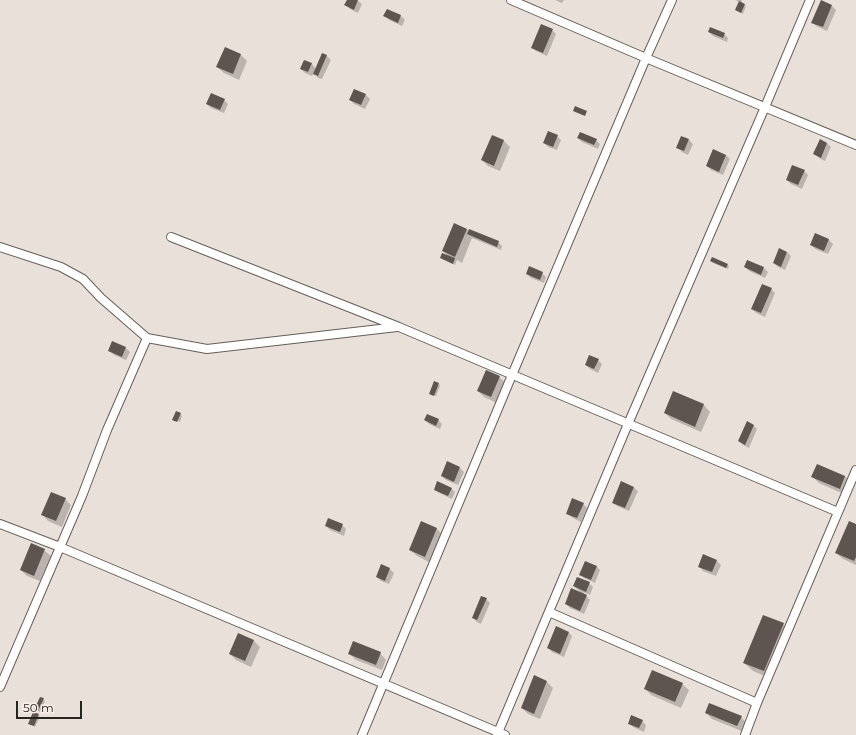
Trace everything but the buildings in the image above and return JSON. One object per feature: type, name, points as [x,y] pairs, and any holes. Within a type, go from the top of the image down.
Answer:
[{"type":"street","points":[[511,0],[856,145]]},
{"type":"street","points":[[362,735],[512,375],[672,0]]},
{"type":"street","points":[[0,524],[60,547],[500,734],[549,612],[628,424],[810,0]]},
{"type":"street","points":[[171,237],[399,327],[838,512]]},
{"type":"street","points":[[0,247],[61,267],[83,279],[100,298],[147,338],[207,349],[399,327]]},
{"type":"street","points":[[0,687],[82,496],[107,430],[147,338]]},
{"type":"street","points":[[745,735],[757,703],[856,470]]},
{"type":"street","points":[[549,612],[757,703]]}]
